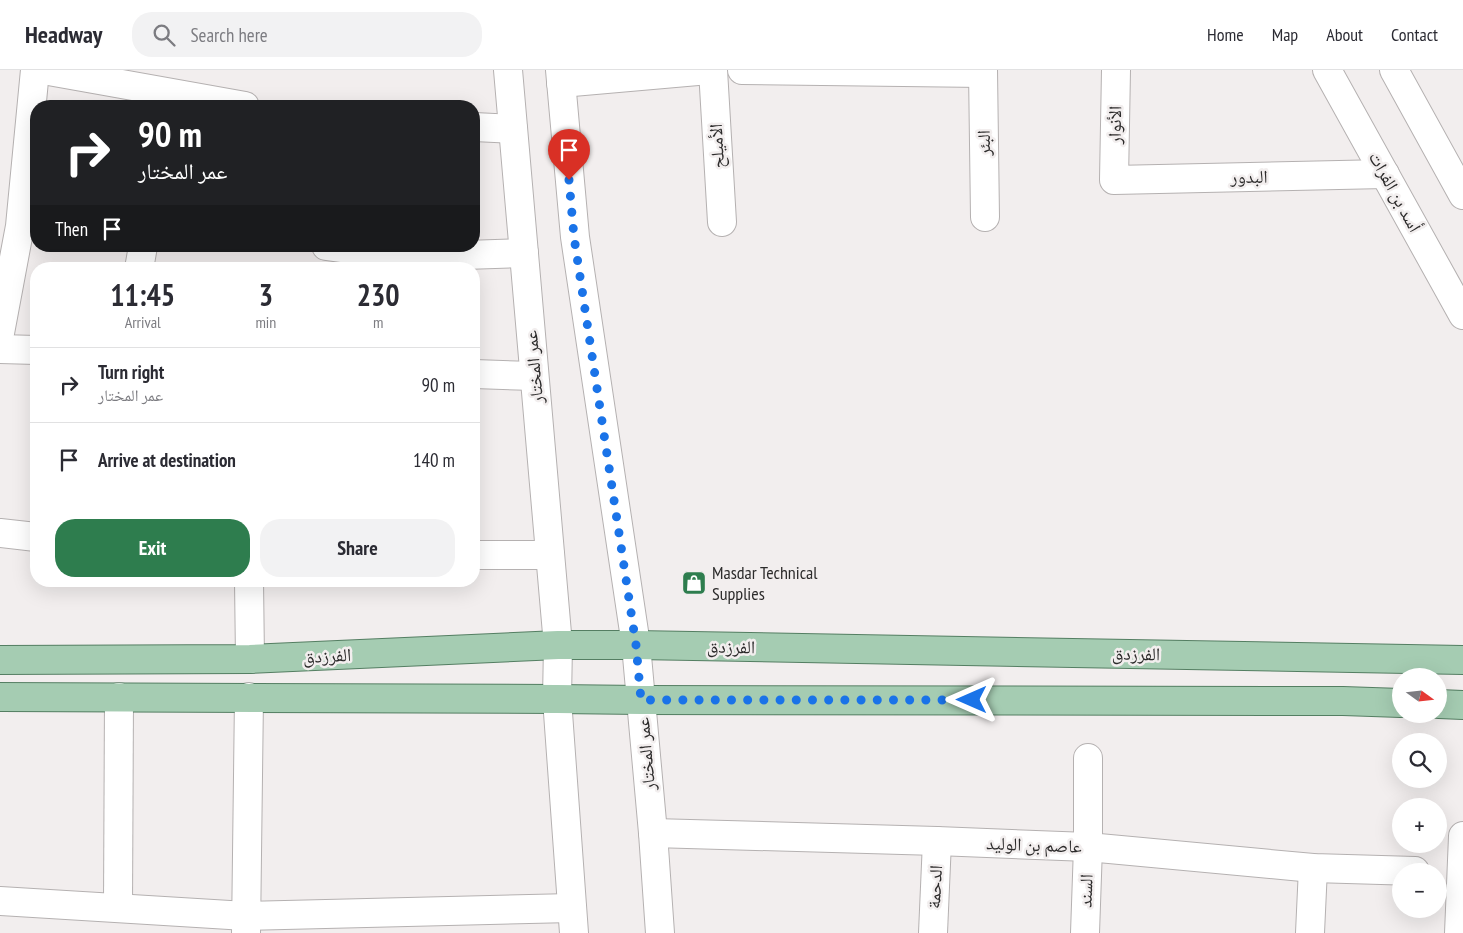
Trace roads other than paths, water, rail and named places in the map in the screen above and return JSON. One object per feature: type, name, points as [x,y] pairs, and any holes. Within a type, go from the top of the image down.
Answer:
[{"type":"main road","name":"الفرزدق","points":[[0,660],[250,660],[558,645],[636,645],[1463,660]]},
{"type":"main road","points":[[0,697],[1392,702]]},
{"type":"main road","points":[[1448,704],[1463,705]]},
{"type":"street","points":[[31,100],[34,70]]},
{"type":"street","points":[[43,70],[187,100]]},
{"type":"street","name":"عمر المختار","points":[[508,70],[558,645],[557,699],[573,920]]},
{"type":"street","points":[[560,77],[709,70]]},
{"type":"street","name":"الأميلح","points":[[713,70],[722,222]]},
{"type":"street","points":[[742,70],[984,72]]},
{"type":"street","name":"الأنوار","points":[[1114,180],[1116,70]]},
{"type":"street","name":"أسد بن الفرات","points":[[1327,70],[1463,315]]},
{"type":"street","points":[[1394,70],[1463,196]]},
{"type":"street","name":"البئر","points":[[984,72],[985,217]]},
{"type":"street","name":"عمر المختار","points":[[560,77],[574,237],[636,645],[660,933]]},
{"type":"street","points":[[0,333],[19,225],[30,111]]},
{"type":"street","points":[[480,127],[513,129]]},
{"type":"street","name":"البدور","points":[[1114,180],[1385,174]]},
{"type":"street","points":[[370,252],[406,257],[524,253]]},
{"type":"street","points":[[0,349],[30,350]]},
{"type":"street","points":[[480,374],[534,376]]},
{"type":"street","points":[[0,533],[30,536]]},
{"type":"street","points":[[480,554],[550,555]]},
{"type":"street","points":[[250,587],[250,660]]},
{"type":"street","points":[[118,908],[119,697]]},
{"type":"street","points":[[246,924],[249,698]]},
{"type":"street","name":"السند","points":[[1084,933],[1088,847],[1088,758]]},
{"type":"street","name":"عاصم بن الوليد","points":[[653,834],[1088,847],[1314,868],[1392,870]]},
{"type":"street","points":[[1459,933],[1450,872],[1463,836]]},
{"type":"street","name":"الدحمة","points":[[933,933],[937,841]]},
{"type":"street","points":[[1310,933],[1314,868]]},
{"type":"street","points":[[0,901],[118,908],[246,924],[573,920]]},
{"type":"place","name":"Masdar Technical Supplies","points":[[694,583]]}]
